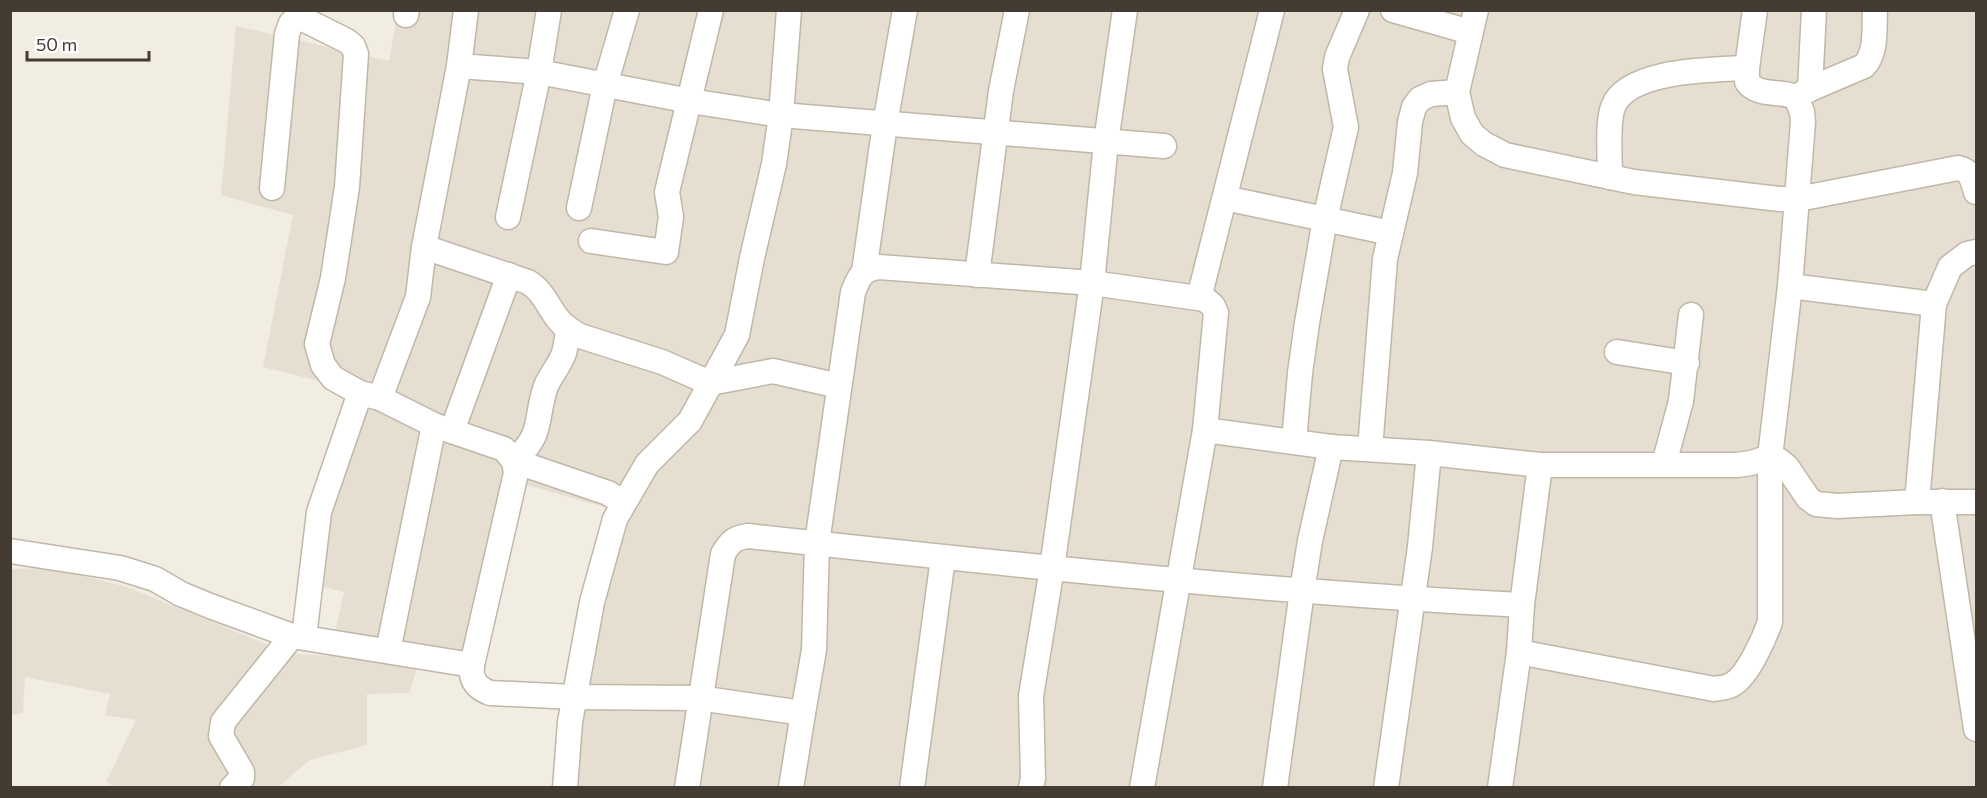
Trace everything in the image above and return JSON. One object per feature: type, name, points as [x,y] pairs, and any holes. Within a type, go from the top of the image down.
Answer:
[{"type":"street","points":[[232,788],[242,778],[242,772],[221,736],[223,722],[298,637],[319,512],[370,395],[418,297],[424,247],[459,66],[466,10]]},
{"type":"street","points":[[508,218],[539,72],[549,10]]},
{"type":"street","points":[[579,208],[605,85],[627,10]]},
{"type":"street","points":[[591,241],[666,252],[671,217],[668,192],[711,10]]},
{"type":"street","points":[[565,788],[574,698],[592,602],[615,519],[647,464],[690,421],[737,334],[774,164],[781,115],[789,10]]},
{"type":"street","points":[[864,272],[885,124],[905,10]]},
{"type":"street","points":[[977,275],[1001,91],[1017,10]]},
{"type":"street","points":[[1030,788],[1032,778],[1031,696],[1052,568],[1092,283],[1106,142],[1125,10]]},
{"type":"street","points":[[1199,298],[1272,10]]},
{"type":"street","points":[[1294,441],[1300,373],[1325,219],[1346,127],[1335,69],[1337,57],[1357,10]]},
{"type":"street","points":[[1393,10],[1473,21],[1457,92],[1463,118],[1472,134],[1484,144],[1505,155],[1634,182],[1780,199],[1798,199],[1958,168],[1970,173],[1977,192]]},
{"type":"street","points":[[1755,10],[1747,68],[1748,82],[1757,91],[1790,95],[1803,93],[1864,66],[1872,53],[1875,10]]},
{"type":"street","points":[[1519,652],[1714,689],[1725,688],[1742,676],[1766,634],[1770,622],[1770,457],[1798,199],[1803,122],[1800,104],[1814,10]]},
{"type":"street","points":[[272,188],[287,34],[291,23],[296,19],[303,19],[347,41],[356,54],[342,218],[333,278],[317,344],[323,365],[333,378],[443,428],[504,449],[514,461],[516,473],[472,665],[471,673],[474,683],[490,693],[574,698],[699,698],[803,713]]},
{"type":"street","points":[[459,66],[539,72],[690,101],[781,115],[1164,146]]},
{"type":"street","points":[[1610,177],[1611,114],[1614,103],[1622,93],[1647,79],[1665,74],[1747,68]]},
{"type":"street","points":[[1370,448],[1380,305],[1390,233],[1405,173],[1410,122],[1414,108],[1420,99],[1431,94],[1457,92]]},
{"type":"street","points":[[1225,198],[1390,233]]},
{"type":"street","points":[[424,247],[509,275],[536,287],[556,317],[568,330],[580,336],[662,362],[710,383],[773,371],[839,386]]},
{"type":"street","points":[[1917,502],[1934,304],[1950,267],[1967,254],[1977,252]]},
{"type":"street","points":[[791,788],[814,650],[817,543],[852,292],[860,275],[869,268],[879,267],[1092,283],[1205,299],[1213,306],[1216,313],[1205,430],[1142,788]]},
{"type":"street","points":[[388,651],[443,428],[509,275]]},
{"type":"street","points":[[1790,286],[1934,304]]},
{"type":"street","points":[[1664,464],[1677,421],[1687,363],[1691,315]]},
{"type":"street","points":[[514,461],[526,449],[536,432],[546,387],[565,351],[568,330]]},
{"type":"street","points":[[1617,352],[1687,363]]},
{"type":"street","points":[[1205,430],[1331,447],[1429,453],[1540,465],[1737,465],[1770,457],[1787,467],[1808,498],[1816,504],[1837,506],[1942,501],[1977,502]]},
{"type":"street","points":[[1275,788],[1310,541],[1331,447]]},
{"type":"street","points":[[1386,788],[1420,547],[1429,453]]},
{"type":"street","points":[[514,461],[608,493],[624,503]]},
{"type":"street","points":[[1500,788],[1519,652],[1522,605],[1540,465]]},
{"type":"street","points":[[1942,501],[1977,729]]},
{"type":"street","points":[[687,788],[699,698],[723,554],[736,537],[748,536],[943,558],[1302,591],[1522,605]]},
{"type":"street","points":[[10,551],[120,568],[155,579],[181,594],[210,606],[298,637],[472,665]]},
{"type":"street","points":[[912,788],[943,558]]},
{"type":"shaded area","points":[[398,10],[1976,11],[1976,787],[567,787],[609,568],[625,513],[502,478],[469,658],[422,655],[409,693],[367,694],[367,745],[310,760],[278,787],[114,787],[106,782],[136,720],[105,715],[110,694],[25,677],[23,713],[11,715],[10,569],[52,568],[127,587],[290,654],[330,656],[344,592],[317,585],[355,390],[263,367],[293,215],[221,195],[236,26],[389,61]]}]
